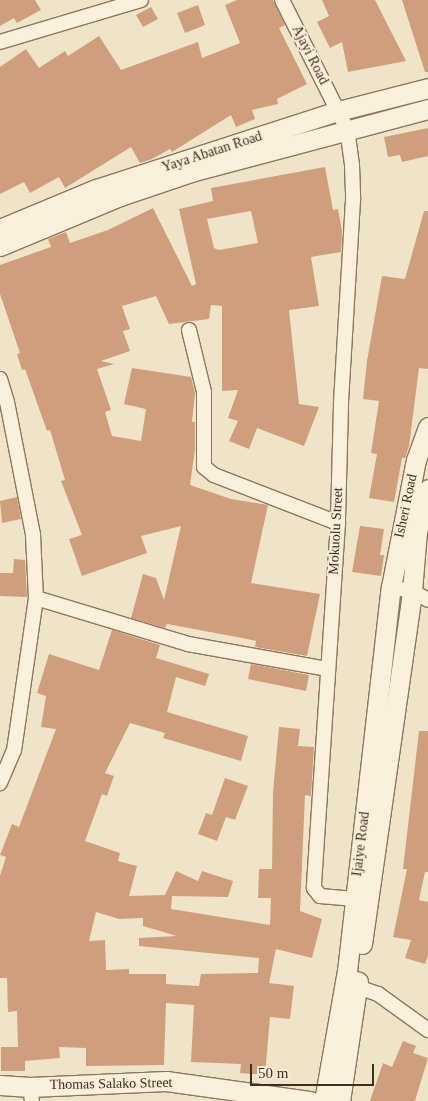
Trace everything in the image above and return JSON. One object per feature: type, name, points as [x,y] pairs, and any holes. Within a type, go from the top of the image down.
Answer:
[{"type":"main road","name":"Yaya Abatan Road","points":[[0,229],[96,189],[338,110],[428,88]]},
{"type":"main road","name":"Yaya Abatan Road","points":[[0,246],[120,196],[191,172],[428,109]]},
{"type":"main road","name":"Isheri Road","points":[[391,587],[414,470],[428,427]]},
{"type":"main road","name":"Isheri Road","points":[[420,595],[417,532],[428,489]]},
{"type":"main road","name":"Ijaiye Road","points":[[340,1101],[351,985],[355,899],[391,587]]},
{"type":"main road","name":"Ijaiye Road","points":[[324,1101],[351,985],[420,595]]},
{"type":"main road","name":"Thomas Salako Street","points":[[0,1085],[31,1094],[166,1081],[311,1101]]},
{"type":"street","points":[[0,42],[141,0]]},
{"type":"street","name":"Ajayi Road","points":[[282,0],[347,129]]},
{"type":"street","name":"Mokuolu Street","points":[[347,129],[353,200],[341,405],[338,523],[326,670],[314,888],[320,896],[355,899]]},
{"type":"street","points":[[190,330],[204,392],[201,456],[204,467],[214,475],[338,523]]},
{"type":"street","points":[[0,379],[8,402],[33,535],[36,598],[14,750],[0,783]]},
{"type":"street","points":[[391,587],[420,595]]},
{"type":"street","points":[[36,598],[188,644],[326,670]]},
{"type":"street","points":[[351,985],[378,994],[428,1030]]},
{"type":"building","points":[[0,0],[35,0],[41,10],[17,23],[14,18],[0,26]]},
{"type":"building","points":[[237,0],[273,0],[285,25],[279,28],[307,84],[277,99],[278,104],[252,110],[255,119],[236,127],[231,115],[172,152],[170,149],[140,163],[131,147],[65,188],[59,177],[30,193],[24,182],[0,194],[0,67],[26,49],[39,68],[65,51],[68,56],[99,36],[121,70],[198,42],[202,58],[240,43],[225,5]]},
{"type":"building","points":[[322,0],[375,0],[406,61],[348,72],[342,42],[330,48],[317,22],[329,16]]},
{"type":"building","points":[[402,0],[428,0],[428,72],[425,72]]},
{"type":"building","points":[[198,5],[205,25],[185,33],[177,13]]},
{"type":"building","points":[[151,7],[158,19],[143,27],[136,15]]},
{"type":"building","points":[[428,128],[428,156],[402,162],[400,155],[388,157],[384,137]]},
{"type":"building","points":[[325,167],[333,210],[338,209],[342,231],[341,252],[311,257],[319,306],[289,310],[299,404],[319,407],[304,446],[257,428],[249,449],[229,441],[238,421],[228,418],[238,390],[222,391],[222,306],[211,305],[209,319],[169,324],[156,296],[122,306],[130,329],[123,331],[130,351],[101,361],[114,364],[97,369],[111,410],[105,412],[112,436],[141,441],[146,409],[124,404],[132,368],[191,377],[195,393],[192,422],[195,422],[195,449],[190,485],[231,499],[268,505],[251,583],[320,594],[307,656],[255,647],[256,641],[167,624],[165,628],[131,618],[143,574],[156,578],[164,600],[181,526],[141,536],[147,553],[82,576],[69,539],[82,535],[61,481],[65,480],[50,430],[47,431],[25,369],[22,370],[17,354],[20,353],[0,294],[0,265],[51,247],[48,239],[66,232],[70,243],[108,230],[153,208],[192,286],[196,284],[179,209],[213,201],[211,188]],"holes":[[[251,211],[258,243],[219,250],[214,248],[207,219]]]},
{"type":"building","points":[[424,211],[428,211],[428,369],[419,368],[409,446],[405,458],[402,458],[394,502],[369,498],[377,454],[371,453],[379,401],[363,399],[367,361],[382,276],[405,279]]},
{"type":"building","points":[[17,497],[21,519],[2,523],[0,501]]},
{"type":"building","points":[[360,526],[384,529],[380,555],[384,555],[381,576],[352,572]]},
{"type":"building","points":[[14,559],[25,560],[27,597],[0,596],[0,573],[13,573]]},
{"type":"building","points":[[112,630],[160,645],[156,658],[209,674],[205,686],[176,677],[167,712],[248,736],[241,761],[163,738],[165,733],[130,723],[105,773],[114,776],[107,796],[102,794],[85,841],[120,853],[118,861],[137,866],[129,896],[165,895],[176,871],[198,881],[202,871],[233,881],[228,897],[172,896],[171,909],[270,925],[271,898],[258,898],[259,869],[272,869],[273,792],[279,727],[300,729],[298,746],[314,747],[311,796],[305,795],[300,911],[322,919],[312,958],[276,949],[269,983],[294,986],[290,1019],[270,1017],[265,1075],[240,1073],[241,1064],[191,1062],[194,1005],[166,1003],[164,1065],[86,1066],[86,1048],[59,1047],[60,1058],[25,1061],[25,1071],[1,1071],[1,1047],[18,1047],[17,1011],[8,1012],[7,978],[0,978],[0,876],[6,857],[0,855],[12,824],[19,827],[56,729],[41,727],[46,696],[37,693],[49,654],[99,670]],"holes":[[[96,912],[119,919],[143,918],[143,926],[177,936],[139,938],[139,946],[259,958],[258,973],[201,974],[199,986],[166,984],[166,974],[129,974],[129,969],[106,970],[105,940],[89,941]]]},
{"type":"building","points":[[251,664],[309,675],[306,691],[248,679]]},
{"type":"building","points":[[419,731],[428,731],[428,872],[425,872],[419,900],[428,902],[428,955],[425,964],[405,958],[411,940],[393,937],[407,869],[403,869]]},
{"type":"building","points":[[225,778],[248,786],[235,820],[226,817],[217,841],[198,834],[206,813],[212,815]]},
{"type":"building","points":[[403,1041],[416,1046],[413,1053],[428,1058],[415,1101],[370,1101],[383,1063],[392,1067]]}]
